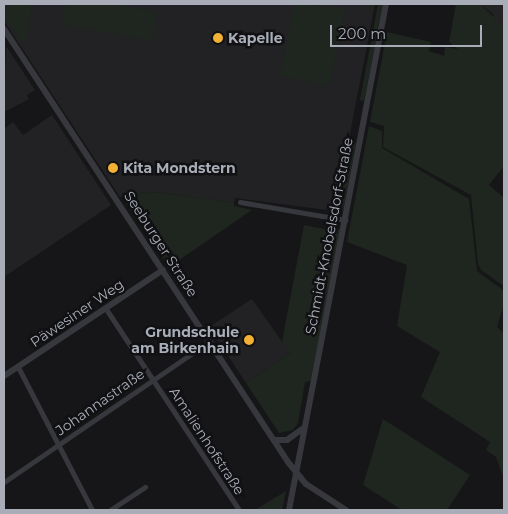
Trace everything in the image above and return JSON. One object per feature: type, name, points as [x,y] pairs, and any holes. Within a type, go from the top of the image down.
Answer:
[{"type":"street","name":"Schmidt-Knobelsdorf-Straße","points":[[289,510],[386,4]]},
{"type":"street","name":"Seeburger Straße","points":[[4,29],[297,473],[309,486],[346,510]]},
{"type":"street","points":[[240,202],[345,220]]},
{"type":"street","name":"Päwesiner Weg","points":[[4,376],[163,270]]},
{"type":"street","name":"Amalienhofstraße","points":[[106,309],[239,510]]},
{"type":"street","name":"Johannastraße","points":[[4,482],[210,341]]},
{"type":"street","points":[[18,367],[92,510]]},
{"type":"street","points":[[275,440],[294,438],[304,426]]},
{"type":"street","points":[[110,510],[145,486]]},
{"type":"shaded area","points":[[4,4],[375,4],[335,211],[235,198],[234,203],[156,192],[120,197],[4,21]]},
{"type":"shaded area","points":[[4,4],[32,4],[27,41],[19,40],[4,17]]},
{"type":"shaded area","points":[[65,4],[126,4],[126,7],[157,12],[152,41],[62,24]]},
{"type":"shaded area","points":[[294,4],[345,8],[330,86],[280,76]]},
{"type":"shaded area","points":[[378,4],[383,4],[364,101],[360,100]]},
{"type":"shaded area","points":[[456,4],[480,4],[504,27],[504,166],[489,185],[504,198],[504,286],[481,270],[478,264],[471,195],[383,147],[384,126],[370,122],[387,32],[431,42],[429,51],[444,56],[445,47],[458,49],[449,42]]},
{"type":"shaded area","points":[[480,4],[504,4],[504,27],[492,18],[494,15]]},
{"type":"shaded area","points":[[6,46],[35,90],[27,95],[29,99],[4,112]]},
{"type":"shaded area","points":[[52,115],[111,205],[4,277],[4,129],[13,122],[23,135]]},
{"type":"shaded area","points":[[369,126],[382,131],[382,148],[469,199],[477,271],[504,291],[504,304],[497,327],[504,333],[504,479],[496,457],[486,450],[490,442],[421,397],[440,352],[397,326],[407,265],[347,242]]},
{"type":"shaded area","points":[[352,141],[356,143],[343,211],[340,202]]},
{"type":"shaded area","points":[[156,192],[234,203],[234,206],[252,210],[169,267],[126,203],[133,195]]},
{"type":"shaded area","points":[[304,225],[334,231],[340,229],[311,381],[305,382],[298,423],[293,430],[279,433],[246,383],[290,353],[282,342]]},
{"type":"shaded area","name":"Grundschule am Birkenhain","points":[[252,299],[290,353],[246,383],[209,327]]},
{"type":"shaded area","points":[[383,419],[470,475],[447,510],[402,510],[363,485]]},
{"type":"shaded area","points":[[286,491],[282,510],[255,510]]},
{"type":"place","name":"Kapelle","points":[[218,38]]},
{"type":"place","name":"Kita Mondstern","points":[[113,168]]},
{"type":"place","name":"Grundschule am Birkenhain","points":[[249,340]]}]
